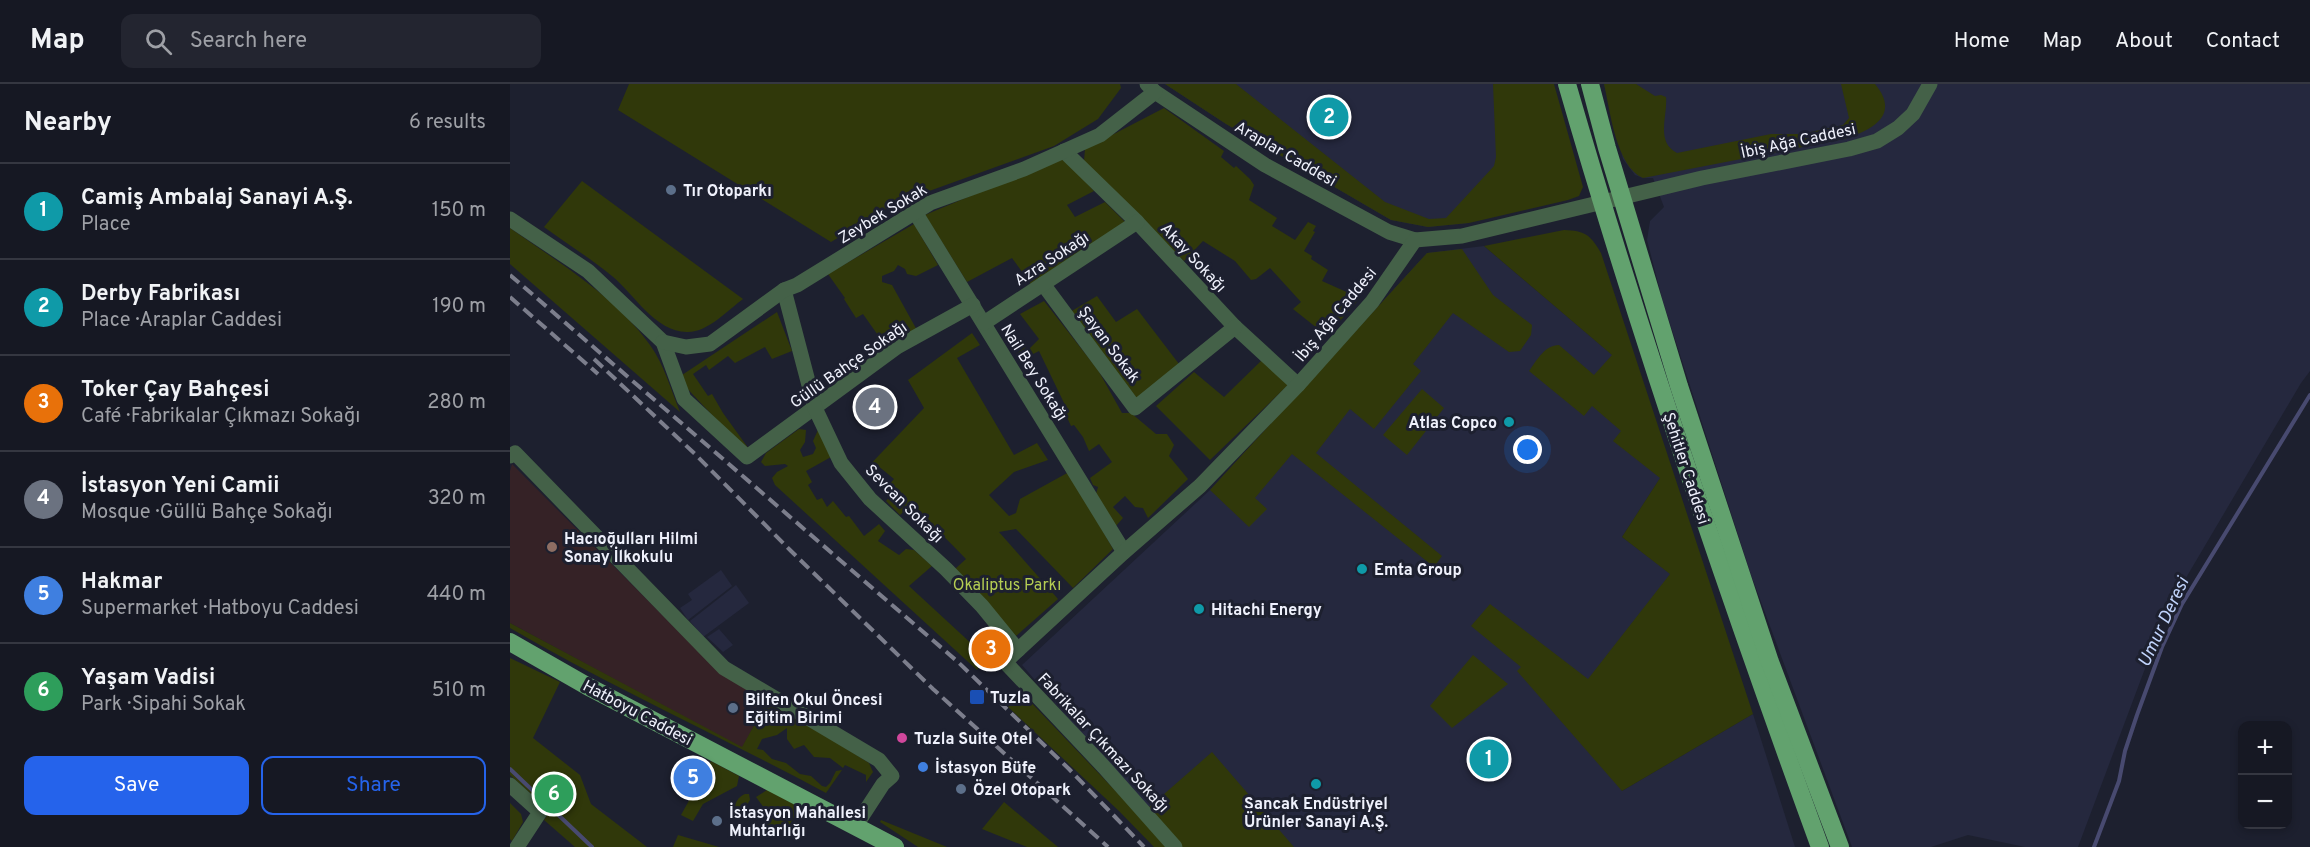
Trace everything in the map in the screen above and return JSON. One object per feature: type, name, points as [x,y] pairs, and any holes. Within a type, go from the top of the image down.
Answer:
[{"type":"main road","name":"Şehitler Caddesi","points":[[1567,84],[1730,596],[1820,847]]},
{"type":"main road","name":"Şehitler Caddesi","points":[[1590,84],[1606,148],[1678,386],[1770,662],[1840,847]]},
{"type":"main road","name":"Hatboyu Caddesi","points":[[510,642],[603,694],[895,847]]},
{"type":"street","name":"İbiş Ağa Caddesi","points":[[1005,662],[1124,552],[1200,486],[1298,385],[1372,302],[1415,240],[1462,236],[1702,178],[1849,149],[1877,141],[1898,129],[1913,114],[1930,84]]},
{"type":"street","name":"Zeybek Sokak","points":[[663,342],[686,347],[710,344],[784,290],[797,285],[930,202],[1024,169],[1100,135],[1151,88]]},
{"type":"street","name":"Araplar Caddesi","points":[[1151,88],[1265,165],[1389,232],[1415,240]]},
{"type":"street","name":"Akay Sokağı","points":[[1064,151],[1137,222],[1235,327],[1298,385]]},
{"type":"street","name":"Nail Bey Sokağı","points":[[915,212],[1124,552]]},
{"type":"street","points":[[510,219],[588,271],[663,342]]},
{"type":"street","name":"Azra Sokağı","points":[[984,323],[1137,222]]},
{"type":"street","name":"Şayan Sokak","points":[[1043,285],[1135,408],[1235,327]]},
{"type":"street","name":"Sevcan Sokağı","points":[[784,290],[815,408],[841,463],[870,499],[946,569],[982,606],[1018,650]]},
{"type":"street","name":"Güllü Bahçe Sokağı","points":[[663,342],[684,399],[747,457],[897,347],[973,306]]},
{"type":"street","points":[[510,456],[515,453],[724,668],[879,760],[892,776],[883,784],[855,827]]},
{"type":"street","name":"Fabrikalar Çıkmazı Sokağı","points":[[1005,662],[1104,767],[1175,847]]},
{"type":"street","points":[[510,785],[540,812],[517,847]]},
{"type":"shaded area","points":[[1165,84],[1533,84],[1469,223],[1428,227],[1391,220],[1226,124]]},
{"type":"shaded area","points":[[1604,84],[2310,84],[2310,371],[2167,610],[2078,847],[2025,847],[1968,835],[1931,847],[1852,847],[1751,575],[1663,302],[1647,240],[1650,221],[1664,207],[1653,178],[1635,175],[1623,159]]},
{"type":"shaded area","points":[[1484,246],[1623,364],[1668,466],[1622,537],[1671,574],[1588,680],[1622,791],[1753,714],[1795,847],[1180,847],[1022,665],[1210,490],[1427,253]]},
{"type":"shaded area","name":"Hacıoğulları Hilmi Sonay İlkokulu","points":[[512,464],[719,672],[767,702],[742,748],[510,623],[510,471]]},
{"type":"shaded area","points":[[721,570],[732,586],[688,620],[680,608],[692,600],[688,594]]},
{"type":"shaded area","points":[[736,585],[749,603],[703,637],[690,621]]},
{"type":"shaded area","points":[[719,629],[733,645],[723,652],[707,637]]},
{"type":"green space","points":[[629,84],[1120,84],[1121,88],[1098,119],[1054,146],[896,203],[831,242],[618,110]]},
{"type":"green space","points":[[1165,84],[1236,84],[1385,202],[1429,219],[1446,218],[1494,166],[1496,157],[1493,84],[1554,84],[1583,187],[1579,196],[1568,200],[1469,223],[1428,227],[1391,220],[1226,124]]},
{"type":"green space","points":[[1604,84],[1636,84],[1655,96],[1666,97],[1664,135],[1670,148],[1677,153],[1771,134],[1802,134],[1843,125],[1849,118],[1841,84],[1875,84],[1885,104],[1884,113],[1873,126],[1844,139],[1643,178],[1634,172],[1620,150]]},
{"type":"green space","points":[[1164,108],[1224,151],[1221,157],[1234,168],[1236,166],[1250,179],[1254,185],[1249,200],[1277,218],[1272,226],[1295,240],[1308,222],[1316,226],[1304,251],[1312,256],[1311,259],[1328,270],[1322,281],[1360,298],[1327,336],[1293,309],[1301,302],[1270,268],[1256,279],[1251,280],[1235,261],[1203,241],[1184,261],[1084,161],[1085,149]]},
{"type":"green space","points":[[1063,157],[1094,191],[1067,205],[1075,217],[1105,202],[1126,223],[1033,287],[1012,258],[967,282],[925,215]]},
{"type":"green space","points":[[582,181],[743,299],[710,324],[695,331],[676,331],[656,319],[612,276],[544,227]]},
{"type":"green space","points":[[914,224],[938,265],[916,276],[907,274],[905,269],[898,265],[894,271],[882,276],[882,282],[892,285],[918,332],[887,348],[863,314],[856,318],[828,274]]},
{"type":"green space","points":[[510,228],[585,281],[636,327],[659,360],[680,412],[510,264]]},
{"type":"green space","points":[[1564,230],[1577,231],[1586,235],[1601,253],[1753,714],[1622,791],[1517,671],[1521,667],[1471,626],[1490,604],[1588,679],[1670,574],[1622,537],[1660,478],[1613,441],[1621,431],[1592,406],[1584,416],[1529,371],[1542,354],[1559,345],[1594,375],[1612,355],[1484,246]]},
{"type":"green space","points":[[1462,249],[1493,295],[1532,325],[1531,335],[1520,351],[1509,352],[1453,313],[1413,364],[1421,371],[1374,429],[1350,409],[1316,453],[1442,556],[1434,567],[1292,454],[1255,498],[1267,509],[1249,527],[1210,490],[1427,253]]},
{"type":"green space","points":[[1097,296],[1116,322],[1137,309],[1179,364],[1136,402],[1070,312]]},
{"type":"green space","points":[[1044,301],[1098,370],[1122,413],[1131,413],[1156,434],[1167,434],[1174,445],[1169,456],[1188,479],[1148,518],[1143,508],[1135,507],[1125,496],[1113,507],[1123,518],[1115,527],[1096,494],[1098,487],[1093,485],[1090,478],[1112,462],[1099,444],[1089,451],[1083,437],[1074,425],[1071,426],[1065,413],[1055,417],[1052,412],[1065,405],[1039,351],[1019,361],[1016,354],[1025,347],[1028,350],[1039,339],[1020,314]]},
{"type":"green space","points":[[777,312],[792,351],[772,359],[765,347],[735,363],[728,356],[709,370],[706,365],[693,374],[708,396],[712,394],[749,449],[746,451],[682,383],[682,375]]},
{"type":"green space","name":"Okaliptus Parkı","points":[[972,333],[980,345],[957,358],[1014,455],[1037,443],[1048,460],[1014,472],[989,495],[1009,516],[1016,513],[1020,499],[1069,472],[1113,549],[1073,588],[1016,529],[999,532],[1058,599],[1016,636],[955,569],[966,559],[912,504],[900,515],[886,501],[894,492],[888,486],[894,479],[877,465],[867,475],[863,472],[924,408],[908,380]]},
{"type":"green space","points":[[1262,360],[1288,385],[1210,460],[1156,406],[1194,372],[1224,397]]},
{"type":"green space","points":[[1422,389],[1444,408],[1407,455],[1383,435]]},
{"type":"green space","points":[[799,429],[806,430],[805,442],[800,450],[803,457],[813,454],[816,448],[813,441],[818,430],[831,457],[806,471],[812,482],[808,485],[817,500],[822,498],[827,507],[833,501],[846,517],[849,516],[864,536],[879,524],[885,531],[878,541],[899,555],[906,549],[914,550],[932,566],[909,586],[987,658],[977,670],[775,485],[772,478],[788,466],[785,464],[765,466],[761,462],[766,453]]},
{"type":"green space","points":[[510,623],[742,747],[767,702],[869,763],[873,772],[866,782],[866,775],[845,765],[843,768],[830,758],[814,757],[804,745],[794,749],[787,739],[787,728],[777,735],[762,739],[757,749],[763,750],[772,759],[786,763],[800,774],[811,776],[822,786],[826,787],[836,771],[842,770],[826,793],[588,671],[510,628]]},
{"type":"green space","points":[[1473,655],[1508,684],[1452,728],[1430,706]]},
{"type":"green space","points":[[510,658],[560,682],[533,738],[580,775],[591,804],[647,847],[575,847],[544,820],[550,811],[510,775]]},
{"type":"green space","points":[[1022,693],[1169,847],[1154,847],[1008,707]]},
{"type":"green space","points":[[1212,752],[1294,847],[1180,847],[1147,809]]},
{"type":"green space","points":[[711,761],[739,776],[737,786],[703,804],[693,821],[681,815]]},
{"type":"green space","points":[[767,790],[800,807],[783,836],[764,824],[765,809],[756,797]]},
{"type":"green space","points":[[745,794],[749,794],[750,800],[741,814],[738,814],[734,810],[735,805]]},
{"type":"green space","points":[[1004,802],[1058,847],[1027,847],[982,829]]},
{"type":"green space","points":[[510,803],[521,814],[523,822],[512,841],[510,839]]},
{"type":"green space","points":[[881,820],[947,847],[918,847],[880,822]]},
{"type":"green space","points":[[678,835],[719,847],[673,847]]},
{"type":"waterway","name":"Umur Deresi","points":[[2094,847],[2119,781],[2125,751],[2137,715],[2162,647],[2182,604],[2310,395]]},
{"type":"waterway","name":"Umur Deresi","points":[[510,769],[592,847]]},
{"type":"railway","points":[[510,275],[958,662],[1069,769],[1144,847]]},
{"type":"railway","points":[[510,297],[598,374]]},
{"type":"railway","points":[[594,359],[696,455],[933,689],[1108,847]]},
{"type":"place","name":"Derby Fabrikası","points":[[1329,117]]},
{"type":"place","name":"Tır Otoparkı","points":[[671,190]]},
{"type":"place","name":"İstasyon Yeni Camii","points":[[875,407]]},
{"type":"place","name":"Atlas Copco","points":[[1509,422]]},
{"type":"place","name":"Hacıoğulları Hilmi Sonay İlkokulu","points":[[552,547]]},
{"type":"place","name":"Emta Group","points":[[1362,569]]},
{"type":"place","name":"Hitachi Energy","points":[[1199,609]]},
{"type":"place","name":"Toker Çay Bahçesi","points":[[991,649]]},
{"type":"place","name":"Tuzla","points":[[977,697]]},
{"type":"place","name":"Bilfen Okul Öncesi Eğitim Birimi","points":[[733,708]]},
{"type":"place","name":"Tuzla Suite Otel","points":[[902,738]]},
{"type":"place","name":"Camiş Ambalaj Sanayi A.Ş.","points":[[1489,759]]},
{"type":"place","name":"İstasyon Büfe","points":[[923,767]]},
{"type":"place","name":"Hakmar","points":[[693,778]]},
{"type":"place","name":"Sancak Endüstriyel Ürünler Sanayi A.Ş.","points":[[1316,784]]},
{"type":"place","name":"Özel Otopark","points":[[961,789]]},
{"type":"place","name":"Yaşam Vadisi","points":[[554,794]]},
{"type":"place","name":"İstasyon Mahallesi Muhtarlığı","points":[[717,821]]}]
